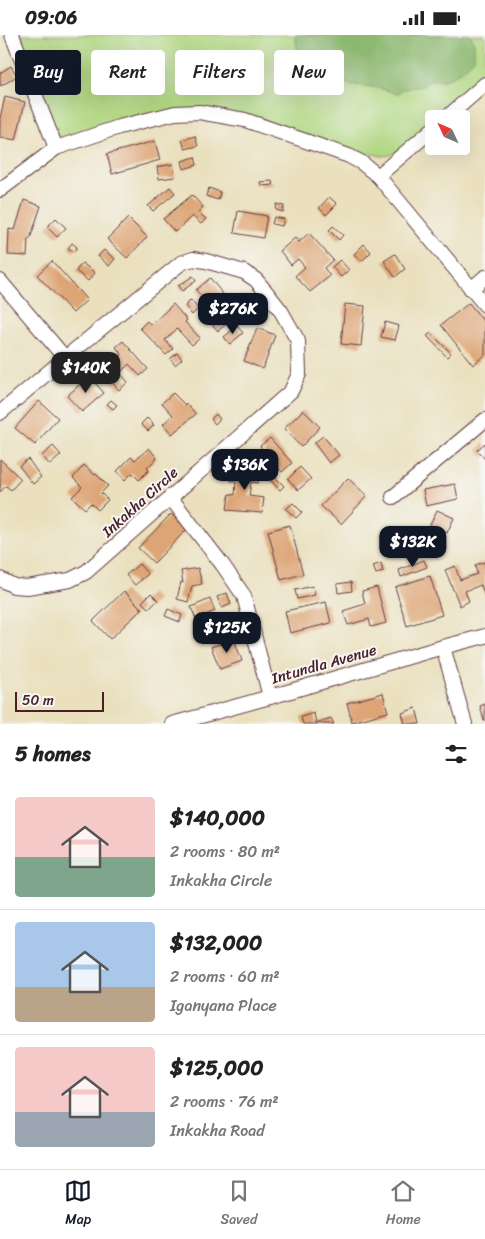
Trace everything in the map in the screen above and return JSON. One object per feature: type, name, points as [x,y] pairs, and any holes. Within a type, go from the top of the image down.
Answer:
[{"type":"street","points":[[12,35],[56,148]]},
{"type":"street","points":[[456,110],[485,85]]},
{"type":"street","points":[[0,190],[56,148],[119,127],[175,113],[199,112],[245,120],[349,156],[362,163],[378,176],[485,305]]},
{"type":"street","points":[[378,176],[425,136]]},
{"type":"street","name":"Inkakha Circle","points":[[0,413],[64,358],[181,263],[193,259],[244,272],[256,280],[281,311],[298,341],[299,374],[291,391],[86,572],[70,581],[27,587],[14,586],[0,579]]},
{"type":"street","points":[[471,289],[485,277]]},
{"type":"street","points":[[0,281],[64,358]]},
{"type":"street","points":[[393,497],[485,420]]},
{"type":"street","points":[[170,497],[222,564],[244,596],[270,697]]},
{"type":"street","name":"Intundla Avenue","points":[[172,724],[485,636]]},
{"type":"street","points":[[443,647],[466,724]]},
{"type":"green space","points":[[19,35],[485,35],[485,79],[449,110],[425,110],[425,130],[392,155],[382,156],[354,150],[247,118],[199,109],[71,139],[60,139],[55,133],[41,95],[81,95],[81,50],[25,50]]},
{"type":"green space","points":[[295,35],[471,35],[474,44],[474,59],[461,71],[446,80],[430,80],[423,86],[403,89],[397,94],[379,88],[344,82],[344,50],[298,50]]},
{"type":"building","points":[[11,66],[15,73],[15,77],[1,86],[0,73]]},
{"type":"building","points":[[5,97],[25,102],[16,140],[0,137],[0,118]]},
{"type":"building","points":[[195,136],[198,146],[185,149],[182,140]]},
{"type":"building","points":[[155,141],[160,160],[112,174],[107,154]]},
{"type":"building","points":[[195,157],[197,165],[184,169],[182,161]]},
{"type":"building","points":[[173,164],[175,177],[159,179],[157,167]]},
{"type":"building","points":[[272,181],[273,185],[261,186],[260,182]]},
{"type":"building","points":[[170,187],[175,193],[153,211],[148,206]]},
{"type":"building","points":[[209,188],[220,192],[218,200],[206,196]]},
{"type":"building","points":[[192,195],[203,207],[198,212],[206,219],[201,224],[192,216],[175,232],[163,219]]},
{"type":"building","points":[[329,197],[337,204],[326,215],[319,208]]},
{"type":"building","points":[[24,200],[41,206],[30,239],[28,239],[27,256],[8,255],[9,229],[15,230]]},
{"type":"building","points":[[277,204],[284,206],[283,212],[276,210]]},
{"type":"building","points":[[238,211],[267,216],[263,238],[234,233]]},
{"type":"building","points":[[274,217],[284,219],[282,226],[272,224]]},
{"type":"building","points":[[56,218],[66,228],[57,237],[47,227]]},
{"type":"building","points":[[128,218],[147,237],[127,258],[107,239]]},
{"type":"building","points":[[333,226],[343,235],[339,240],[329,230]]},
{"type":"building","points":[[309,233],[333,260],[324,268],[330,276],[310,292],[295,276],[305,267],[298,259],[291,265],[280,251],[295,238],[299,242]]},
{"type":"building","points":[[72,243],[77,247],[74,252],[68,248]]},
{"type":"building","points":[[364,244],[371,252],[362,261],[354,254]]},
{"type":"building","points":[[104,250],[115,259],[109,266],[98,256]]},
{"type":"building","points":[[395,254],[405,269],[395,277],[384,261]]},
{"type":"building","points":[[340,260],[349,270],[341,277],[332,267]]},
{"type":"building","points":[[52,261],[87,300],[73,313],[37,275]]},
{"type":"building","points":[[82,263],[95,273],[88,281],[76,271]]},
{"type":"building","points":[[193,276],[196,281],[182,291],[178,286]]},
{"type":"building","points":[[210,278],[234,308],[230,312],[234,317],[218,331],[204,315],[212,309],[196,290]]},
{"type":"building","points":[[191,300],[198,309],[192,315],[185,306]]},
{"type":"building","points":[[469,303],[485,323],[485,355],[473,365],[441,325]]},
{"type":"building","points":[[173,304],[187,320],[185,322],[200,338],[192,345],[177,329],[165,340],[173,349],[166,355],[140,328],[147,321],[151,325]]},
{"type":"building","points":[[345,304],[365,306],[361,346],[341,344]]},
{"type":"building","points":[[385,322],[399,326],[395,340],[381,337]]},
{"type":"building","points":[[237,326],[243,333],[230,344],[224,337]]},
{"type":"building","points":[[257,328],[275,335],[263,369],[244,361]]},
{"type":"building","points":[[431,333],[451,353],[447,357],[427,336]]},
{"type":"building","points":[[123,341],[148,369],[140,376],[129,364],[120,373],[128,382],[119,390],[97,366],[106,358],[112,365],[122,355],[116,347]]},
{"type":"building","points":[[177,353],[182,359],[175,365],[170,359]]},
{"type":"building","points":[[89,376],[104,393],[82,412],[67,396]]},
{"type":"building","points":[[173,393],[196,414],[172,434],[163,424],[173,415],[162,403]]},
{"type":"building","points":[[111,400],[117,405],[113,409],[107,404]]},
{"type":"building","points":[[39,401],[58,418],[35,445],[15,428]]},
{"type":"building","points":[[303,410],[320,427],[301,447],[284,429]]},
{"type":"building","points":[[216,414],[220,419],[215,424],[211,419]]},
{"type":"building","points":[[147,418],[154,425],[148,431],[141,424]]},
{"type":"building","points":[[323,436],[339,455],[329,463],[314,443]]},
{"type":"building","points":[[270,438],[292,463],[282,472],[260,446]]},
{"type":"building","points":[[485,443],[485,459],[477,450]]},
{"type":"building","points":[[53,446],[61,455],[50,465],[42,456]]},
{"type":"building","points":[[149,448],[157,458],[147,468],[149,470],[139,480],[132,473],[125,480],[117,471],[131,457],[135,460]]},
{"type":"building","points":[[0,459],[21,479],[11,490],[6,486],[0,492]]},
{"type":"building","points":[[28,459],[41,477],[33,484],[19,466]]},
{"type":"building","points":[[84,465],[108,486],[101,493],[108,500],[98,510],[91,503],[85,509],[72,497],[82,487],[73,478]]},
{"type":"building","points":[[232,467],[259,469],[258,483],[251,482],[249,496],[264,498],[262,513],[227,510],[229,494],[235,495],[236,481],[231,481]]},
{"type":"building","points":[[300,467],[311,479],[298,490],[288,479]]},
{"type":"building","points":[[273,475],[284,486],[280,490],[269,479]]},
{"type":"building","points":[[348,478],[367,496],[341,524],[321,506]]},
{"type":"building","points":[[455,484],[458,499],[426,506],[423,490]]},
{"type":"building","points":[[293,503],[302,512],[296,518],[286,509]]},
{"type":"building","points":[[437,510],[454,518],[447,533],[430,525]]},
{"type":"building","points":[[171,514],[187,529],[154,563],[138,548]]},
{"type":"building","points":[[290,525],[303,574],[281,580],[268,531]]},
{"type":"building","points":[[424,560],[427,567],[401,577],[399,570]]},
{"type":"building","points":[[485,562],[485,597],[481,585],[465,591],[469,601],[460,606],[445,570],[455,566],[460,580],[477,574],[475,565]]},
{"type":"building","points":[[381,563],[383,572],[376,574],[373,566]]},
{"type":"building","points":[[139,564],[148,574],[135,585],[126,575]]},
{"type":"building","points":[[198,568],[202,584],[192,586],[188,602],[177,599],[181,582],[183,583],[181,571]]},
{"type":"building","points":[[430,576],[442,615],[407,626],[395,587]]},
{"type":"building","points":[[351,582],[352,591],[338,593],[337,584]]},
{"type":"building","points":[[313,586],[315,595],[297,599],[295,590]]},
{"type":"building","points":[[377,587],[386,623],[371,627],[369,619],[348,625],[343,611],[365,604],[362,591]]},
{"type":"building","points":[[124,591],[142,609],[110,639],[93,621]]},
{"type":"building","points":[[151,593],[158,600],[149,609],[142,602]]},
{"type":"building","points":[[227,593],[231,604],[222,608],[217,597]]},
{"type":"building","points":[[210,599],[215,611],[196,619],[191,607]]},
{"type":"building","points":[[326,602],[331,623],[290,633],[285,611]]},
{"type":"building","points":[[168,609],[182,615],[180,622],[165,616]]},
{"type":"building","points":[[234,639],[242,661],[220,669],[211,647]]},
{"type":"building","points":[[383,693],[388,712],[352,722],[347,703]]},
{"type":"building","points":[[485,704],[485,721],[484,721],[480,706]]},
{"type":"building","points":[[416,708],[420,724],[405,724],[402,713]]},
{"type":"building","points":[[314,713],[316,723],[331,718],[334,724],[303,724],[301,717]]}]
